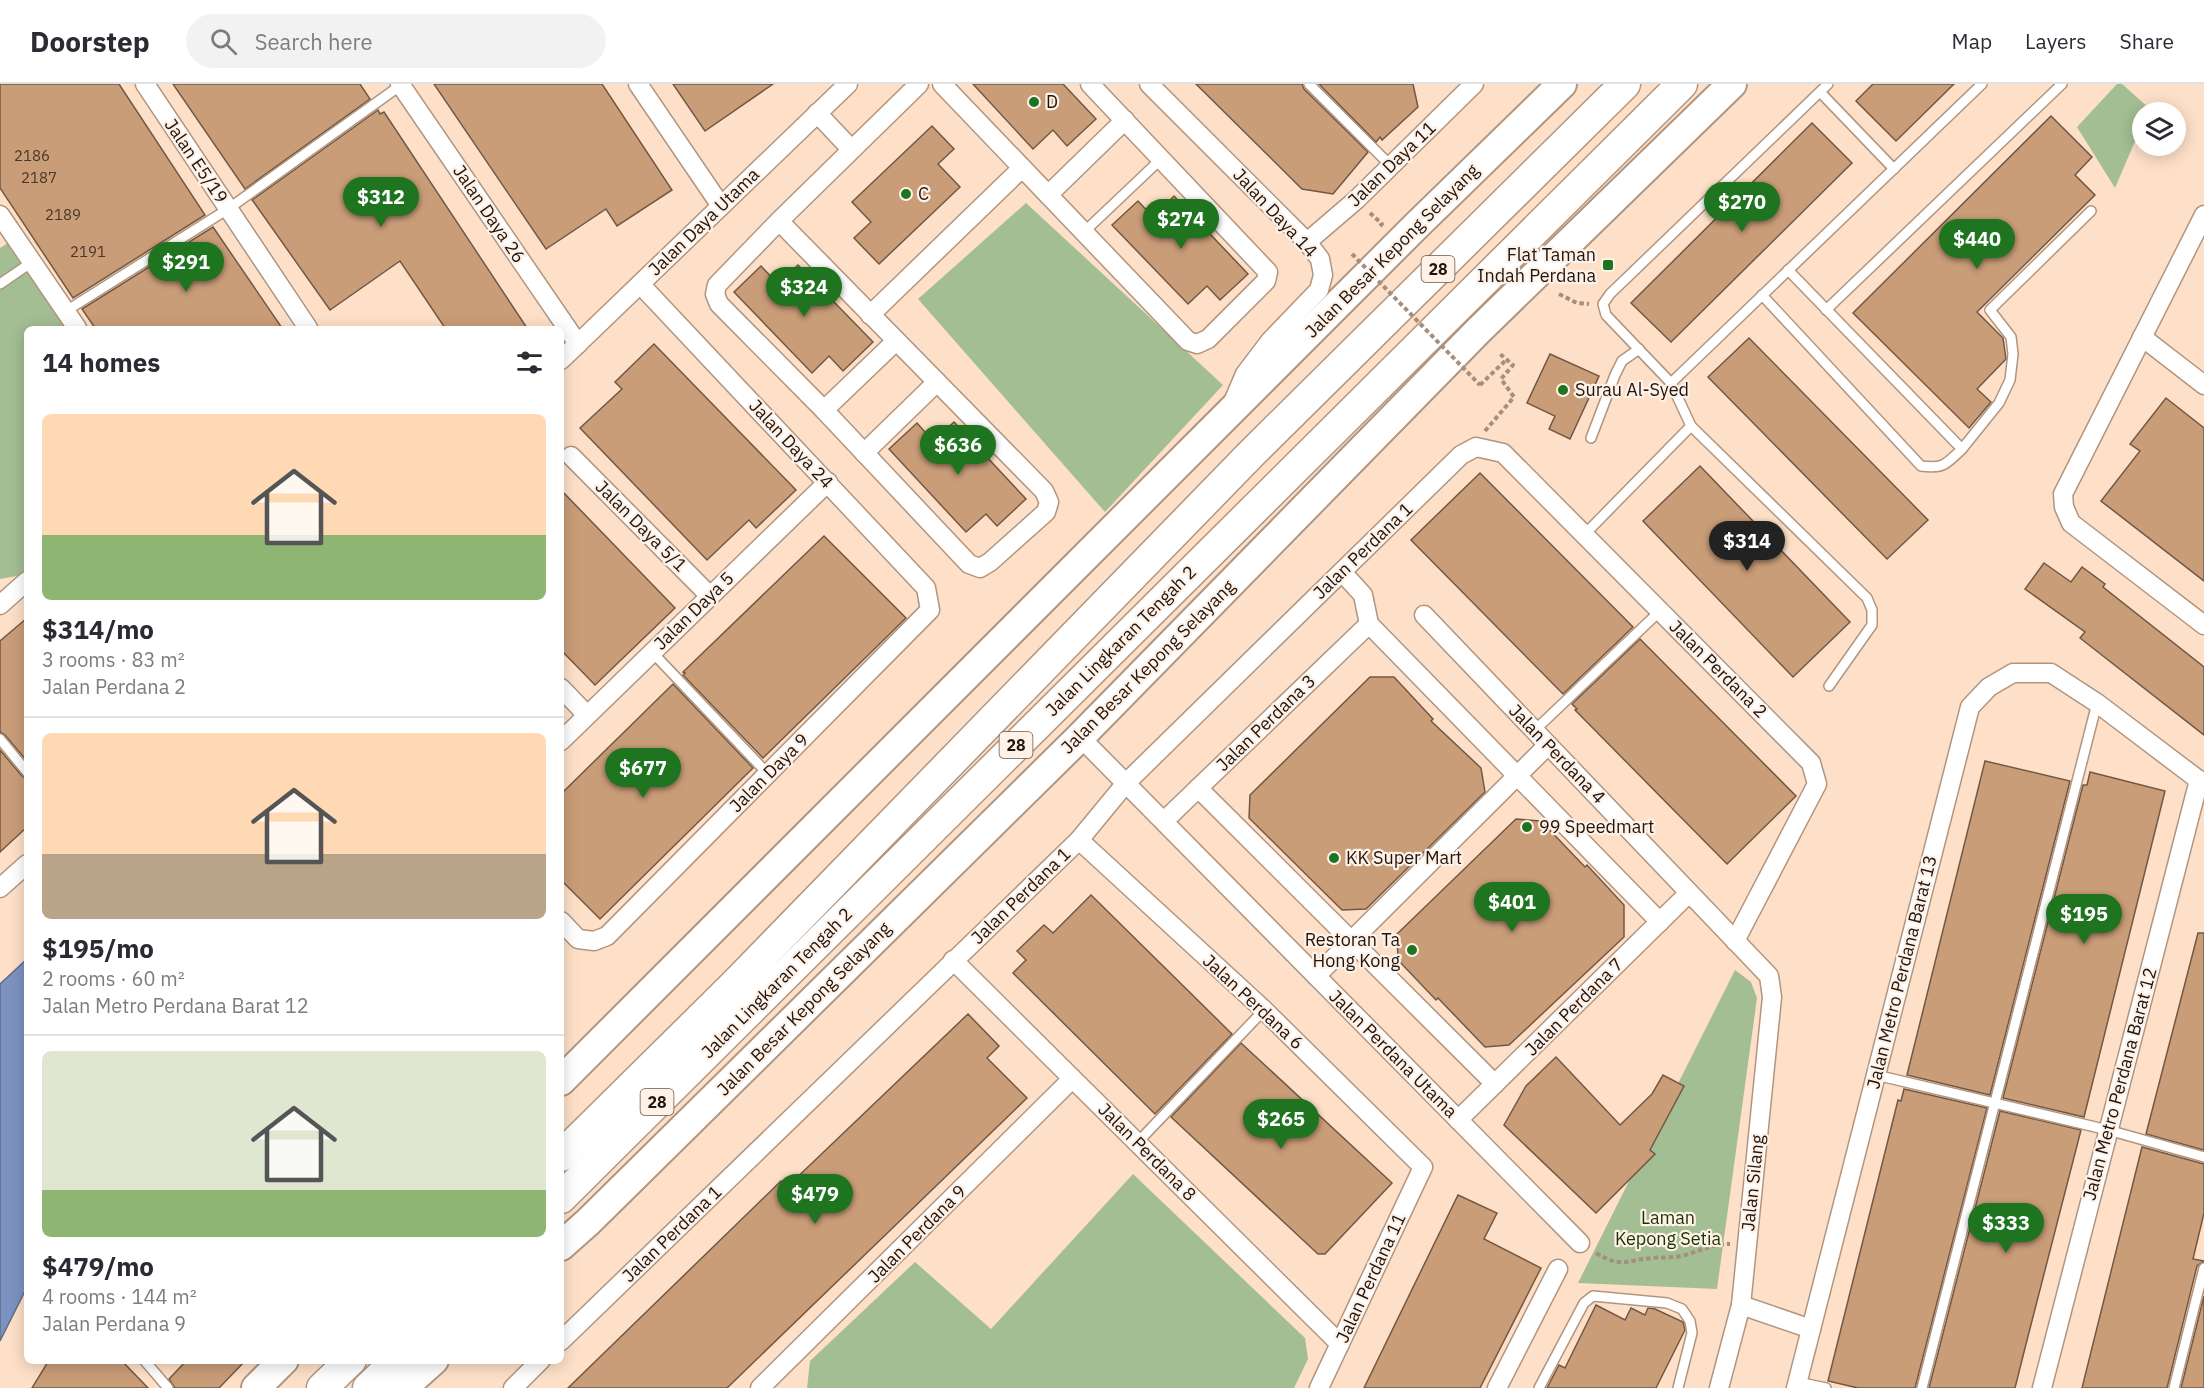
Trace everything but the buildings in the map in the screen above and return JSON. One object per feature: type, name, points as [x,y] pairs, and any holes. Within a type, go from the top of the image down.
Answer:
[{"type":"highway","name":"Jalan Lingkaran Tengah 2","points":[[564,1195],[744,996],[1252,453],[1625,84]]},
{"type":"highway","name":"Jalan Lingkaran Tengah 2","points":[[564,1153],[744,996],[1279,484],[1682,84]]},
{"type":"highway","points":[[322,1388],[347,1364]]},
{"type":"highway","points":[[368,1388],[393,1364]]},
{"type":"main road","name":"Jalan Besar Kepong Selayang","points":[[564,1078],[1228,414],[1562,84]]},
{"type":"main road","name":"Jalan Besar Kepong Selayang","points":[[564,1243],[1080,737],[1470,339],[1732,84]]},
{"type":"main road","points":[[256,1388],[280,1364]]},
{"type":"main road","points":[[403,1388],[430,1364]]},
{"type":"street","name":"Jalan E5/19","points":[[145,84],[307,326]]},
{"type":"street","points":[[638,84],[721,206]]},
{"type":"street","name":"Jalan Daya Utama","points":[[564,357],[848,84]]},
{"type":"street","points":[[779,221],[1044,491],[1049,502],[1046,512],[990,562],[980,568],[969,564],[824,410],[719,304],[715,294],[717,285],[779,221],[919,84]]},
{"type":"street","points":[[942,84],[1188,341],[1197,344],[1208,339],[1266,281],[1268,272],[1090,84]]},
{"type":"street","name":"Jalan Daya 14","points":[[1149,84],[1307,242],[1320,259],[1323,275],[1319,290],[1270,341],[1245,374],[1228,414]]},
{"type":"street","name":"Jalan Daya 26","points":[[400,85],[578,344]]},
{"type":"street","name":"Jalan Daya 11","points":[[1307,242],[1391,166],[1467,86]]},
{"type":"street","points":[[818,113],[851,149]]},
{"type":"street","points":[[1048,195],[1125,120]]},
{"type":"street","points":[[870,315],[1022,168]]},
{"type":"street","points":[[2204,214],[2063,494],[2064,507],[2071,523],[2204,625]]},
{"type":"street","points":[[3,225],[32,262],[76,326]]},
{"type":"street","name":"Jalan Daya 24","points":[[640,284],[926,588],[930,610]]},
{"type":"street","points":[[2142,337],[2204,385]]},
{"type":"street","points":[[824,410],[896,341]]},
{"type":"street","points":[[864,453],[937,382]]},
{"type":"street","name":"Jalan Perdana 2","points":[[1476,447],[1503,453],[1811,763],[1817,784],[1735,941]]},
{"type":"street","name":"Jalan Perdana 1","points":[[564,1338],[1079,840],[1126,783],[1461,455],[1476,447]]},
{"type":"street","name":"Jalan Daya 5/1","points":[[571,456],[710,596]]},
{"type":"street","name":"Jalan Daya 5","points":[[564,738],[828,482]]},
{"type":"street","points":[[1342,572],[1363,595],[1369,624],[1660,922]]},
{"type":"street","points":[[2,598],[24,583]]},
{"type":"street","name":"Jalan Daya 9","points":[[564,924],[578,939],[594,940],[607,936],[930,610]]},
{"type":"street","name":"Jalan Perdana 4","points":[[1424,615],[1769,976]]},
{"type":"street","name":"Jalan Perdana 3","points":[[1164,821],[1369,624]]},
{"type":"street","name":"Jalan Metro Perdana Barat 13","points":[[1797,1385],[1970,707],[1989,687],[2013,673],[2051,673],[2097,703]]},
{"type":"street","points":[[564,691],[587,716]]},
{"type":"street","points":[[2097,703],[2201,782]]},
{"type":"street","name":"Jalan Perdana Utama","points":[[1080,737],[1580,1243]]},
{"type":"street","points":[[1316,976],[1548,745]]},
{"type":"street","name":"Jalan Metro Perdana Barat 12","points":[[2042,1388],[2201,782]]},
{"type":"street","points":[[1198,788],[1495,1084]]},
{"type":"street","name":"Jalan Perdana 6","points":[[1079,840],[1264,1010],[1423,1167]]},
{"type":"street","points":[[0,888],[24,867]]},
{"type":"street","name":"Jalan Perdana 7","points":[[1458,1120],[1689,893]]},
{"type":"street","name":"Jalan Perdana 8","points":[[953,960],[1340,1344]]},
{"type":"street","name":"Jalan Silang","points":[[1719,1388],[1741,1305],[1772,997],[1769,976]]},
{"type":"street","name":"Jalan Perdana 9","points":[[770,1385],[1072,1079]]},
{"type":"street","name":"Jalan Perdana 11","points":[[1319,1388],[1423,1167]]},
{"type":"street","points":[[1497,1388],[1558,1269]]},
{"type":"street","points":[[1741,1305],[1811,1329]]},
{"type":"street","points":[[513,1388],[538,1364]]},
{"type":"lane","points":[[1310,84],[1391,166]]},
{"type":"lane","points":[[1828,84],[1610,294],[1603,304],[1606,315],[1671,383],[1691,426],[1867,598],[1872,610],[1872,625],[1829,686]]},
{"type":"lane","points":[[1671,383],[1982,84]]},
{"type":"lane","points":[[1826,309],[2062,84]]},
{"type":"lane","points":[[66,311],[228,209],[400,85]]},
{"type":"lane","points":[[1820,92],[1894,168]]},
{"type":"lane","points":[[1084,232],[1161,159]]},
{"type":"lane","points":[[1762,295],[1921,466],[1937,468],[1946,465],[1962,449],[1999,403],[2010,380],[2013,354],[2011,337],[1990,310],[2091,211]]},
{"type":"lane","points":[[0,284],[32,262]]},
{"type":"lane","points":[[1788,270],[1962,449]]},
{"type":"lane","points":[[1591,438],[1614,375],[1622,361],[1639,349]]},
{"type":"lane","points":[[1584,535],[1691,426]]},
{"type":"lane","points":[[1534,731],[1660,611]]},
{"type":"lane","points":[[652,652],[768,774]]},
{"type":"lane","points":[[1922,1388],[2097,703]]},
{"type":"lane","points":[[0,739],[24,768]]},
{"type":"lane","points":[[1137,1143],[1264,1010]]},
{"type":"lane","points":[[1876,1075],[2108,1130],[2204,1157]]},
{"type":"lane","points":[[2174,1388],[2204,1268]]},
{"type":"lane","points":[[1539,1388],[1584,1303],[1593,1296],[1667,1303],[1682,1309],[1690,1321],[1692,1333],[1678,1388]]},
{"type":"lane","points":[[147,1364],[168,1388]]},
{"type":"lane","points":[[1797,1385],[1826,1388]]},
{"type":"path","points":[[1369,212],[1382,224],[1375,231]]},
{"type":"path","points":[[1359,246],[1352,254],[1480,385],[1506,360]]},
{"type":"path","points":[[1559,294],[1577,303],[1603,304]]},
{"type":"path","points":[[1488,426],[1514,397],[1501,379],[1513,365],[1499,353]]},
{"type":"path","points":[[1580,1243],[1611,1262],[1628,1263],[1651,1258],[1680,1256],[1717,1244],[1747,1244]]},
{"type":"green space","points":[[2117,84],[2122,84],[2142,102],[2132,102],[2132,148],[2115,188],[2077,127]]},
{"type":"green space","points":[[1026,203],[1223,385],[1105,512],[918,299]]},
{"type":"green space","points":[[16,238],[77,326],[24,326],[24,575],[0,579],[0,248]]},
{"type":"green space","name":"Laman Kepong Setia","points":[[1735,970],[1751,982],[1757,998],[1717,1289],[1578,1283]]},
{"type":"green space","points":[[1133,1174],[1305,1338],[1308,1359],[1294,1388],[807,1388],[810,1361],[915,1262],[991,1329]]},
{"type":"water","points":[[24,962],[24,1293],[0,1341],[0,984]]},
{"type":"place","name":"D","points":[[1034,102]]},
{"type":"place","name":"C","points":[[906,194]]},
{"type":"place","name":"Flat Taman Indah Perdana","points":[[1608,265]]},
{"type":"place","name":"Surau Al-Syed","points":[[1563,390]]},
{"type":"place","name":"99 Speedmart","points":[[1527,827]]},
{"type":"place","name":"KK Super Mart","points":[[1334,858]]},
{"type":"place","name":"Restoran Ta Hong Kong","points":[[1412,950]]}]
